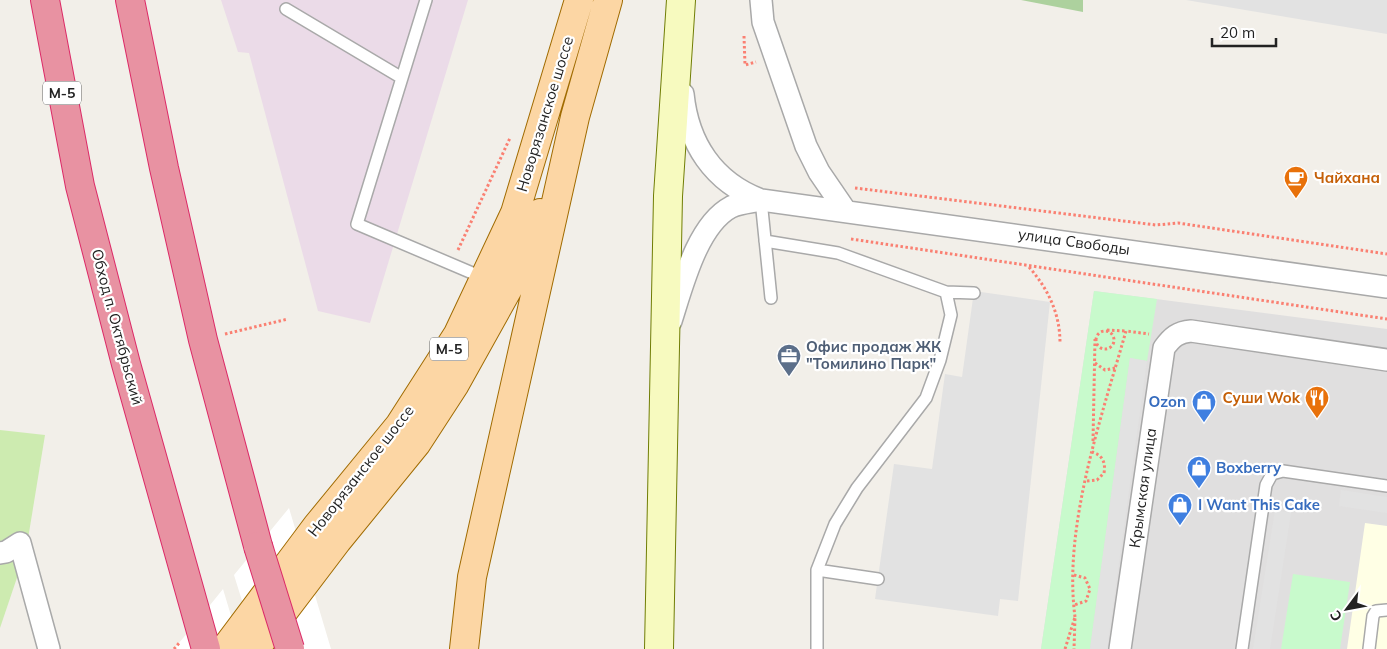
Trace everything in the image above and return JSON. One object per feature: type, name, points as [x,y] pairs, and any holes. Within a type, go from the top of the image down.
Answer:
[{"type":"highway","name":"Обход п. Октябрьский","points":[[45,0],[47,21],[80,186],[126,364],[206,649]]},
{"type":"highway","points":[[130,0],[164,168],[203,340],[258,546],[290,649]]},
{"type":"main road","name":"Новорязанское шоссе","points":[[225,649],[317,526],[398,426],[458,334],[486,279],[515,213],[579,0]]},
{"type":"main road","points":[[464,649],[472,577],[575,117],[608,0]]},
{"type":"main road","points":[[659,649],[668,196],[681,0]]},
{"type":"main road","points":[[255,649],[337,541],[416,444],[455,384],[514,278],[575,117]]},
{"type":"street","points":[[761,0],[763,22],[806,146],[827,185],[845,210]]},
{"type":"street","name":"улица Свободы","points":[[678,48],[686,118],[705,158],[721,177],[740,192],[760,200],[845,210],[1387,287]]},
{"type":"street","name":"улица Свободы","points":[[666,338],[695,251],[712,224],[731,207],[760,200]]},
{"type":"street","points":[[1172,337],[1192,330],[1387,360]]},
{"type":"street","name":"Крымская улица","points":[[1120,649],[1164,348],[1172,337]]},
{"type":"street","points":[[0,553],[6,552],[20,543],[50,649]]},
{"type":"lane","points":[[426,0],[357,224],[486,279]]},
{"type":"lane","points":[[286,9],[402,78]]},
{"type":"lane","points":[[760,200],[771,298]]},
{"type":"lane","points":[[765,241],[838,253],[946,292],[974,293]]},
{"type":"lane","points":[[817,649],[817,570],[834,524],[857,488],[926,398],[940,360],[950,315],[946,292]]},
{"type":"lane","points":[[1242,649],[1266,485],[1272,474],[1283,471],[1387,486]]},
{"type":"lane","points":[[817,570],[878,579]]},
{"type":"lane","points":[[1368,649],[1373,616],[1376,611],[1387,610]]},
{"type":"path","points":[[452,264],[512,134]]},
{"type":"path","points":[[827,185],[1156,225],[1178,224],[1387,254]]},
{"type":"path","points":[[848,238],[1387,319]]},
{"type":"path","points":[[1029,266],[1042,282],[1052,301],[1060,325],[1060,343]]},
{"type":"path","points":[[203,340],[288,319]]},
{"type":"path","points":[[1095,339],[1099,348],[1109,349],[1113,346],[1114,336],[1106,331]]},
{"type":"path","points":[[1093,450],[1095,339],[1097,335],[1106,331],[1126,331],[1172,337]]},
{"type":"path","points":[[1074,649],[1074,575],[1077,525],[1093,450],[1126,331]]},
{"type":"path","points":[[1095,363],[1105,370],[1116,368]]},
{"type":"path","points":[[1087,481],[1097,480],[1104,472],[1102,457],[1093,450]]},
{"type":"path","points":[[1074,575],[1085,578],[1090,589],[1086,601],[1074,604]]},
{"type":"path","points":[[1064,649],[1075,617]]},
{"type":"shaded area","points":[[221,0],[468,0],[370,323],[318,311],[249,53],[238,52]]},
{"type":"shaded area","points":[[1186,0],[1387,0],[1387,34]]},
{"type":"shaded area","points":[[974,291],[1050,302],[1018,601],[1000,599],[998,616],[875,599],[894,464],[932,469],[945,374],[962,377]]},
{"type":"shaded area","points":[[1094,291],[1387,329],[1387,649],[1041,649]]},
{"type":"shaded area","points":[[1130,358],[1147,361],[1107,649],[1090,649]]},
{"type":"shaded area","points":[[1341,490],[1387,497],[1387,513],[1339,506]]},
{"type":"shaded area","points":[[1275,510],[1291,513],[1270,649],[1253,649]]},
{"type":"shaded area","points":[[1365,523],[1387,526],[1387,649],[1347,649]]},
{"type":"green space","points":[[1021,0],[1083,0],[1083,12]]},
{"type":"green space","points":[[1094,291],[1157,299],[1147,361],[1130,358],[1090,649],[1041,649]]},
{"type":"green space","points":[[0,430],[45,435],[26,551],[0,628]]},
{"type":"green space","points":[[1293,574],[1350,582],[1340,649],[1281,649]]},
{"type":"pier","points":[[289,508],[331,649],[257,649],[234,575]]},
{"type":"pier","points":[[223,589],[241,649],[174,649],[198,620]]},
{"type":"place","name":"Чайхана","points":[[1296,199]]},
{"type":"place","name":"Офис продаж ЖК \"Томилино Парк\"","points":[[789,377]]},
{"type":"place","name":"Суши Wok","points":[[1317,419]]},
{"type":"place","name":"Ozon","points":[[1204,423]]},
{"type":"place","name":"Boxberry","points":[[1199,489]]},
{"type":"place","name":"I Want This Cake","points":[[1180,526]]}]
